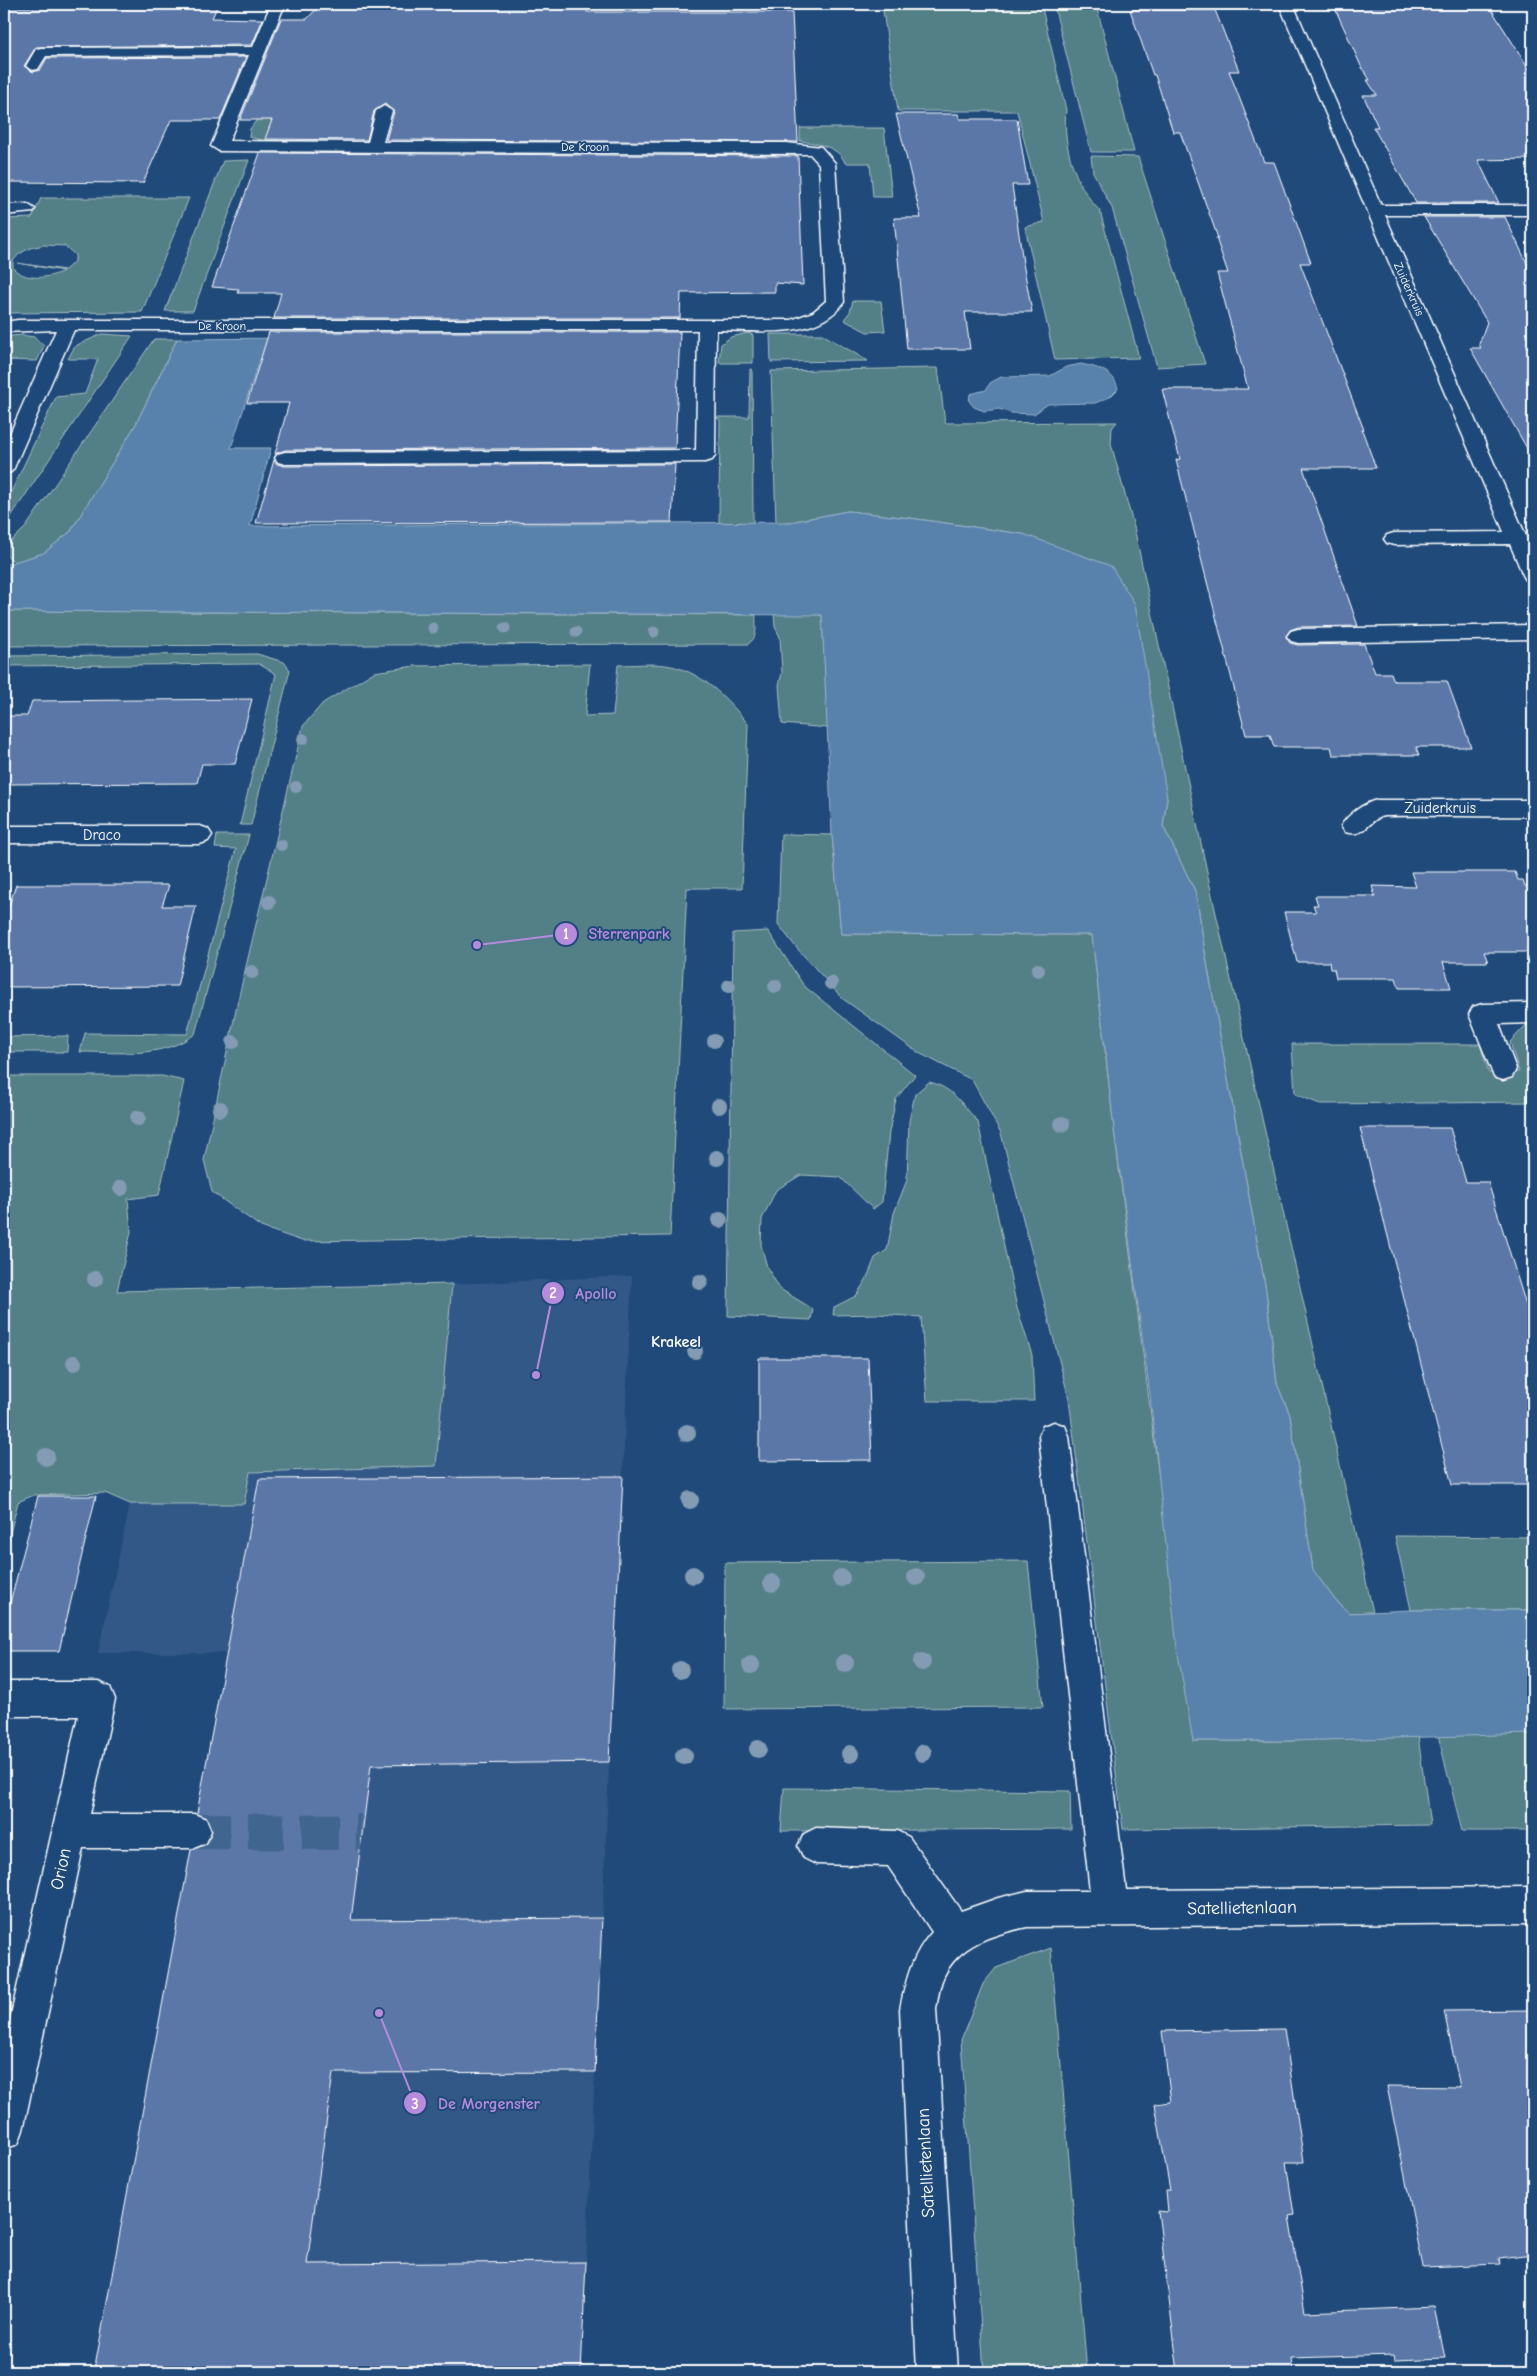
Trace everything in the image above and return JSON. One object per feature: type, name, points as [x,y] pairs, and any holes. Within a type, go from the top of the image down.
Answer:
[{"type":"street","name":"De Kroon","points":[[4,327],[793,325],[819,316],[835,302],[827,163],[815,150],[787,148],[219,146],[278,4]]},
{"type":"street","name":"Zuiderkruis","points":[[1286,4],[1533,575]]},
{"type":"street","points":[[33,66],[41,52],[259,51]]},
{"type":"street","points":[[374,147],[384,112]]},
{"type":"street","points":[[4,210],[28,209]]},
{"type":"street","points":[[1375,210],[1533,210]]},
{"type":"street","points":[[285,458],[705,456],[707,325]]},
{"type":"street","points":[[4,468],[67,326]]},
{"type":"street","points":[[1394,539],[1517,538]]},
{"type":"street","points":[[1298,636],[1533,632]]},
{"type":"street","name":"Zuiderkruis","points":[[1353,826],[1378,808],[1533,808]]},
{"type":"street","name":"Draco","points":[[4,835],[200,835]]},
{"type":"street","points":[[1503,1069],[1482,1014],[1533,1013]]},
{"type":"street","points":[[1054,1436],[1110,1909]]},
{"type":"street","name":"Orion","points":[[4,1699],[98,1699],[4,2130]]},
{"type":"street","points":[[70,1831],[194,1831]]},
{"type":"street","points":[[816,1846],[897,1849],[955,1934]]},
{"type":"street","name":"Satellietenlaan","points":[[937,2372],[918,2009],[930,1966],[955,1934],[988,1917],[1027,1909],[1533,1905]]},
{"type":"shaded area","points":[[297,338],[290,370],[256,370],[231,448],[271,448],[250,526],[790,522],[848,511],[1023,534],[1111,566],[1135,604],[1167,798],[1163,826],[1196,893],[1266,1291],[1277,1384],[1290,1415],[1313,1570],[1335,1600],[1349,1613],[1411,1610],[1533,1610],[1533,1734],[1290,1741],[1193,1741],[1177,1648],[1150,1395],[1114,1129],[1092,935],[841,934],[832,835],[822,615],[4,611],[4,565],[44,553],[71,531],[136,424],[177,339]]},
{"type":"shaded area","points":[[1081,364],[1099,368],[1109,374],[1118,389],[1110,397],[1095,403],[1048,404],[1034,414],[1011,413],[999,409],[984,411],[974,407],[969,401],[970,394],[986,390],[990,383],[1001,377],[1050,376],[1066,367]]},
{"type":"shaded area","points":[[632,1276],[581,2372],[94,2372],[226,1653],[98,1653],[130,1504],[244,1504],[250,1472],[435,1465],[452,1284]]},
{"type":"green space","points":[[882,4],[1041,4],[1066,110],[1065,123],[1068,151],[1077,177],[1091,201],[1100,211],[1139,358],[1055,360],[1025,227],[1044,222],[1017,111],[898,111]]},
{"type":"green space","points":[[1061,4],[1096,4],[1134,152],[1091,152],[1054,6]]},
{"type":"green space","points":[[371,114],[281,129],[277,141],[266,141],[249,137],[250,129],[258,118]]},
{"type":"green space","points":[[800,128],[884,128],[892,197],[873,197],[870,163],[845,163],[838,153],[826,146],[800,141]]},
{"type":"green space","points":[[1091,156],[1138,157],[1205,364],[1157,367],[1112,208],[1093,172]]},
{"type":"green space","points":[[249,160],[193,311],[165,311],[223,161]]},
{"type":"green space","points":[[41,198],[189,198],[142,312],[4,313],[4,219],[32,218]],"holes":[[[44,245],[65,246],[75,255],[75,261],[65,270],[17,263],[63,271],[57,274],[44,277],[30,277],[13,268],[13,261],[19,254],[30,248]]]},
{"type":"green space","points":[[853,301],[881,301],[885,331],[867,332],[846,321],[845,318],[850,312]]},
{"type":"green space","points":[[748,333],[753,335],[753,363],[719,363],[721,344],[731,337]]},
{"type":"green space","points":[[102,334],[132,336],[4,527],[4,507],[56,397],[85,394],[98,359],[68,359],[75,346]]},
{"type":"green space","points":[[770,334],[822,334],[868,361],[771,362]]},
{"type":"green space","points":[[21,335],[34,337],[44,346],[37,361],[4,360],[4,337]]},
{"type":"green space","points":[[154,339],[177,339],[135,426],[71,531],[44,553],[15,562],[4,554],[4,548],[26,527]]},
{"type":"green space","points":[[938,368],[945,423],[1117,422],[1112,428],[1111,444],[1134,527],[1213,900],[1373,1612],[1349,1613],[1335,1600],[1313,1570],[1290,1415],[1277,1384],[1266,1291],[1196,893],[1163,826],[1167,798],[1023,534],[848,511],[776,523],[771,371]]},
{"type":"green space","points":[[750,369],[752,369],[753,523],[719,523],[720,421],[717,417],[749,417]]},
{"type":"green space","points":[[4,611],[756,615],[756,628],[754,638],[748,644],[4,646]]},
{"type":"green space","points":[[774,613],[822,615],[828,728],[782,724],[779,685],[782,673],[780,637],[775,627]]},
{"type":"green space","points":[[257,654],[284,662],[290,670],[251,825],[240,825],[276,674],[259,664],[4,666],[4,656]]},
{"type":"green space","points":[[590,664],[585,716],[613,715],[618,665],[659,664],[689,672],[701,679],[731,704],[748,724],[742,888],[687,888],[670,1236],[302,1241],[261,1227],[212,1192],[204,1160],[239,996],[303,726],[323,703],[374,672],[415,666]]},
{"type":"green space","points":[[781,834],[832,835],[841,934],[1092,935],[1114,1129],[1193,1741],[1290,1741],[1418,1736],[1430,1825],[1123,1829],[1069,1399],[1001,1133],[972,1080],[919,1053],[843,999],[795,946],[778,924]]},
{"type":"green space","points":[[217,835],[249,835],[195,1034],[182,1042],[154,1051],[125,1053],[80,1052],[85,1033],[187,1034],[236,849],[215,848]]},
{"type":"green space","points":[[768,931],[804,986],[915,1075],[896,1099],[889,1132],[882,1202],[873,1209],[840,1177],[801,1175],[776,1190],[762,1219],[761,1245],[767,1267],[780,1289],[813,1309],[811,1320],[728,1316],[733,933]]},
{"type":"green space","points":[[1526,1025],[1533,1025],[1533,1102],[1320,1104],[1295,1094],[1292,1044],[1480,1044],[1489,1073],[1519,1072],[1510,1042]]},
{"type":"green space","points":[[68,1036],[67,1052],[4,1052],[4,1037]]},
{"type":"green space","points":[[4,1076],[162,1076],[184,1081],[159,1195],[128,1199],[131,1232],[117,1291],[452,1284],[436,1466],[250,1472],[244,1504],[130,1504],[105,1493],[34,1495],[18,1502],[4,1557]]},
{"type":"green space","points":[[929,1082],[951,1092],[978,1122],[1017,1308],[1032,1355],[1034,1401],[927,1401],[921,1317],[877,1314],[833,1315],[834,1307],[856,1296],[867,1278],[875,1258],[887,1250],[894,1213],[907,1180],[909,1121],[915,1094]]},
{"type":"green space","points":[[1395,1536],[1533,1537],[1533,1610],[1411,1610]]},
{"type":"green space","points":[[1028,1561],[1043,1707],[724,1709],[725,1563]]},
{"type":"green space","points":[[1533,1734],[1533,1831],[1462,1831],[1438,1735]]},
{"type":"green space","points":[[784,1788],[1070,1791],[1071,1829],[781,1831]]},
{"type":"green space","points":[[1051,1948],[1087,2372],[984,2372],[961,2040],[983,1984],[996,1968]]},
{"type":"building","points":[[1333,4],[1488,4],[1533,75],[1533,159],[1478,160],[1499,203],[1416,203],[1373,127],[1378,127],[1363,95],[1377,95],[1367,80],[1370,80],[1361,66]]},
{"type":"building","points":[[319,6],[587,6],[587,12],[792,12],[798,142],[386,140],[394,112],[385,104],[374,111],[367,140],[265,139],[272,120],[240,120],[281,19],[307,19]]},
{"type":"building","points":[[4,7],[217,7],[212,18],[263,19],[252,45],[36,47],[24,66],[33,72],[40,70],[47,58],[246,57],[220,120],[171,120],[143,183],[4,182]]},
{"type":"building","points":[[1130,10],[1215,10],[1239,71],[1229,71],[1264,162],[1274,162],[1311,263],[1300,263],[1364,430],[1362,430],[1376,468],[1303,468],[1358,626],[1298,627],[1290,630],[1286,637],[1290,643],[1298,645],[1364,644],[1375,673],[1391,673],[1394,681],[1447,681],[1471,747],[1416,747],[1419,755],[1333,755],[1331,747],[1274,747],[1270,735],[1246,735],[1176,460],[1180,459],[1162,389],[1248,389],[1217,273],[1228,273],[1216,238],[1218,238],[1180,132],[1173,132],[1155,75],[1153,75]]},
{"type":"building","points":[[896,114],[958,114],[960,119],[1017,119],[1028,185],[1012,185],[1032,312],[965,312],[970,349],[907,349],[894,218],[921,218]]},
{"type":"building","points":[[260,153],[798,156],[803,285],[775,283],[775,292],[681,293],[680,318],[274,318],[281,293],[237,293],[239,289],[212,287]]},
{"type":"building","points":[[1424,217],[1505,217],[1533,276],[1533,459],[1470,348],[1481,348],[1479,344],[1487,322]]},
{"type":"building","points":[[269,332],[680,332],[675,448],[285,450],[275,454],[289,403],[247,403]]},
{"type":"building","points":[[274,460],[277,464],[285,466],[675,464],[672,522],[256,523]]},
{"type":"building","points":[[252,699],[235,764],[202,764],[197,783],[4,784],[4,716],[27,716],[32,701]]},
{"type":"building","points":[[1411,872],[1515,872],[1518,880],[1523,880],[1525,886],[1533,886],[1533,952],[1484,952],[1488,962],[1443,962],[1451,988],[1399,988],[1396,978],[1336,978],[1334,969],[1330,969],[1329,962],[1297,962],[1284,912],[1316,912],[1313,905],[1318,905],[1315,896],[1375,896],[1372,886],[1416,887]]},
{"type":"building","points":[[16,885],[169,885],[162,906],[196,906],[177,986],[4,987],[4,921]]},
{"type":"building","points":[[1360,1128],[1450,1128],[1466,1182],[1488,1182],[1533,1328],[1533,1485],[1452,1485]]},
{"type":"building","points":[[759,1358],[868,1358],[872,1460],[759,1461]]},
{"type":"building","points":[[623,1476],[609,1762],[371,1765],[351,1920],[602,1918],[595,2072],[333,2073],[307,2264],[586,2262],[581,2372],[94,2372],[191,1850],[207,1845],[213,1832],[208,1818],[197,1813],[259,1479]]},
{"type":"building","points":[[38,1496],[96,1496],[59,1651],[4,1651],[4,1626]]},
{"type":"building","points":[[1533,2010],[1533,2254],[1499,2258],[1500,2264],[1423,2267],[1387,2086],[1460,2087],[1444,2011]]},
{"type":"building","points":[[1284,2029],[1304,2162],[1286,2162],[1294,2215],[1289,2216],[1305,2312],[1434,2307],[1445,2358],[1395,2360],[1394,2355],[1291,2358],[1293,2372],[1178,2372],[1158,2211],[1168,2212],[1166,2190],[1170,2190],[1155,2104],[1171,2102],[1162,2031]]},
{"type":"tunnel","points":[[194,1831],[361,1832]]},
{"type":"place","name":"Sterrenpark","points":[[477,945]]},
{"type":"place","name":"Apollo","points":[[536,1375]]},
{"type":"place","name":"De Morgenster","points":[[379,2013]]},
{"type":"district","name":"Krakeel","points":[[676,1342]]}]
